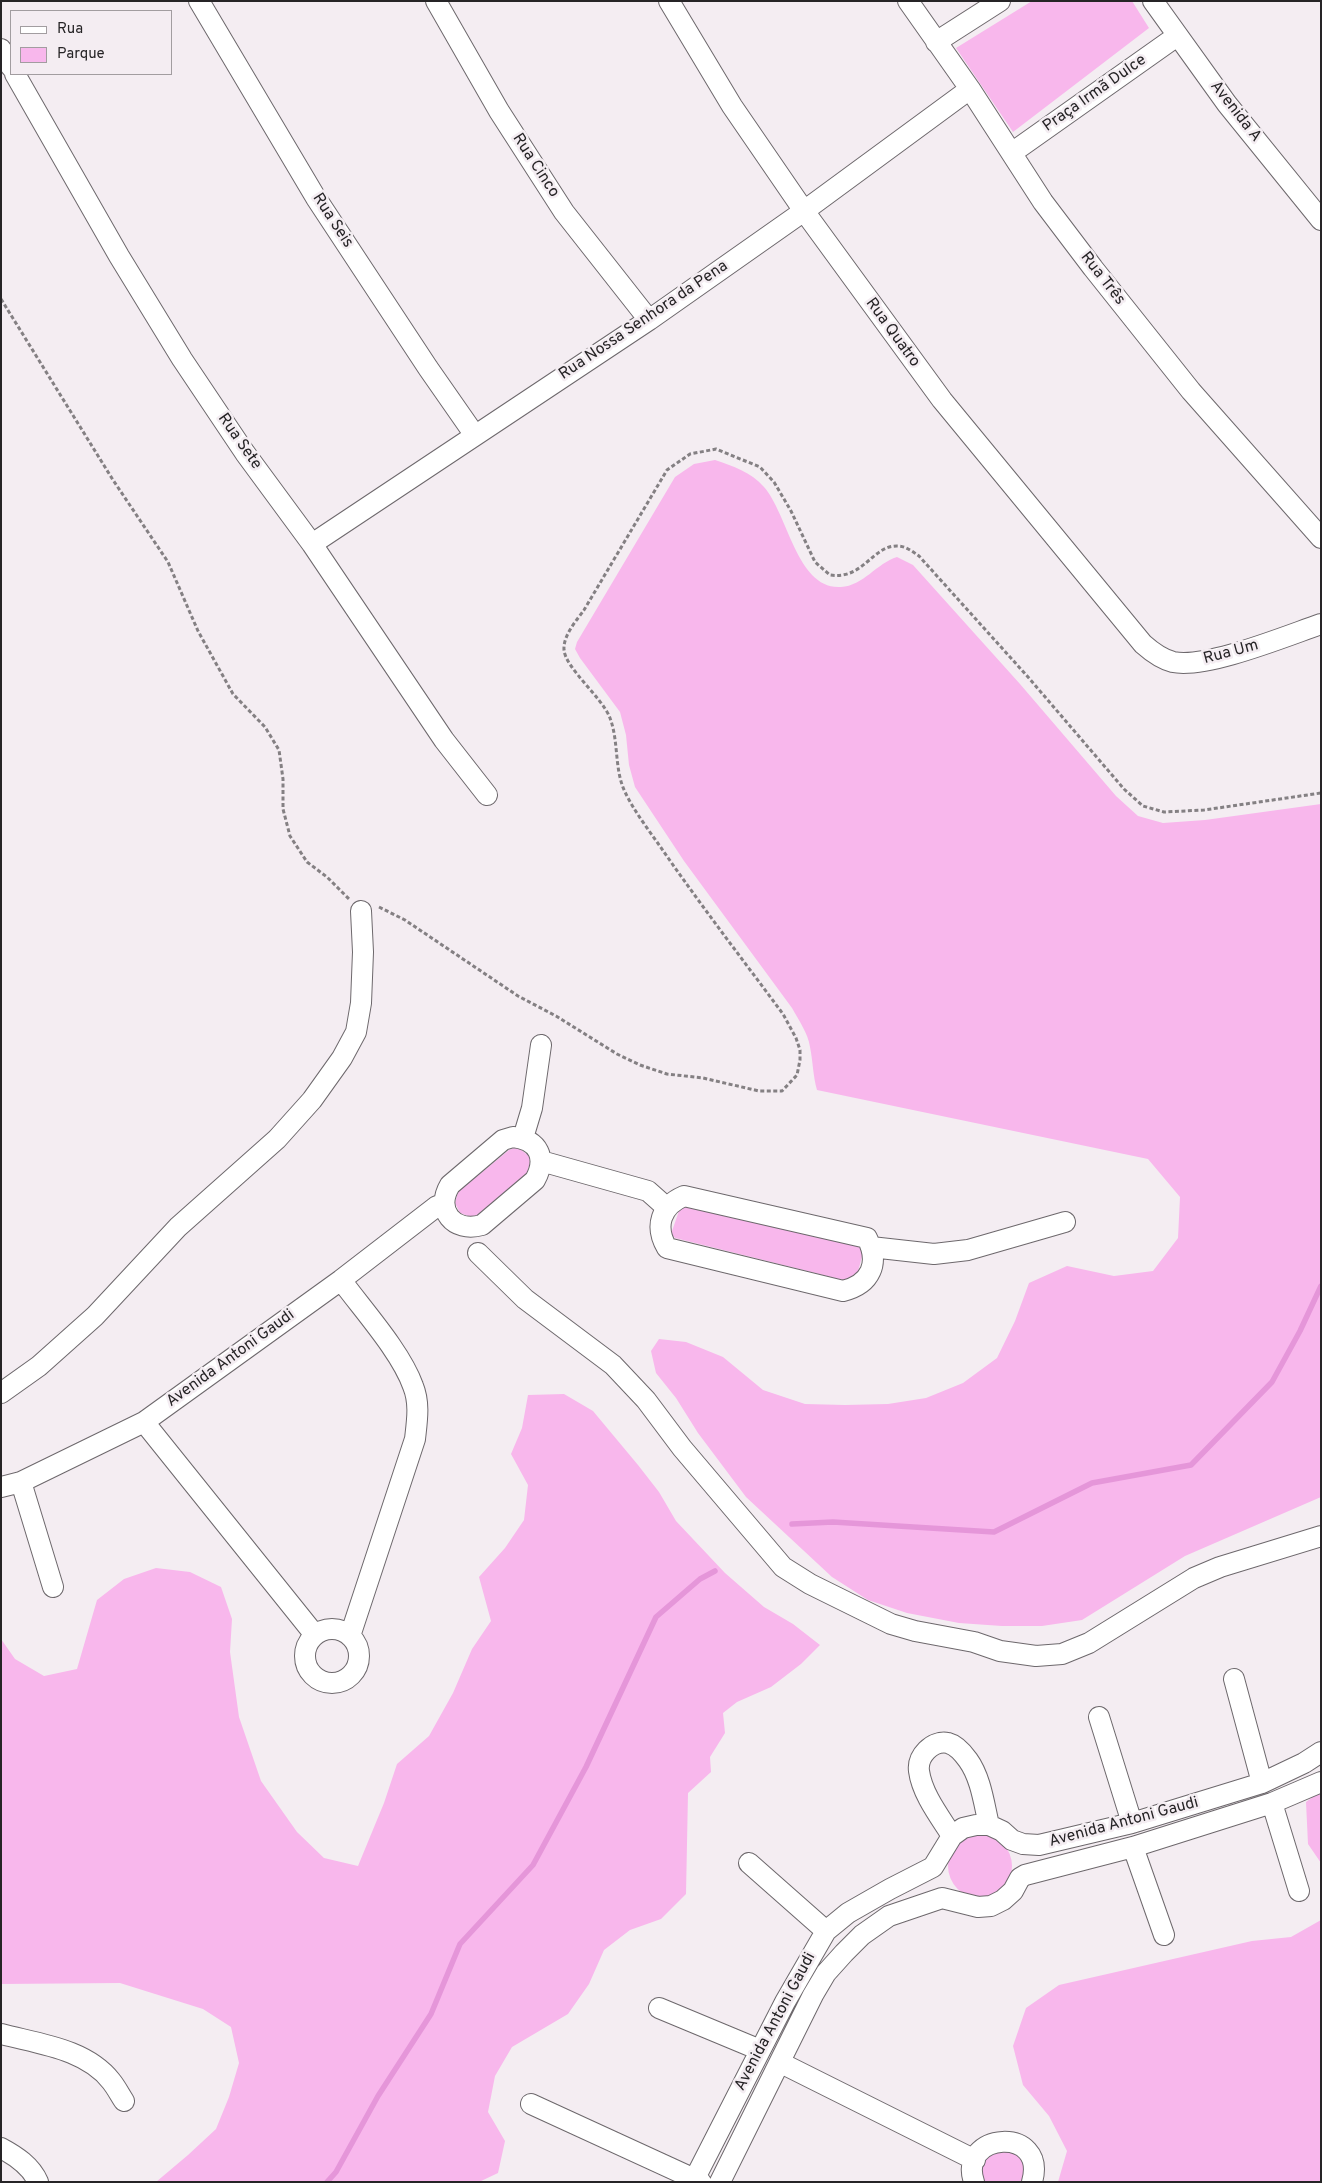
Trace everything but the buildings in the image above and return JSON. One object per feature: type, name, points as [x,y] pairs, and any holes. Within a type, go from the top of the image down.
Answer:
[{"type":"street","name":"Rua Seis","points":[[199,1],[316,198],[428,368],[474,434]]},
{"type":"street","name":"Rua Cinco","points":[[436,1],[499,111],[564,212],[648,320]]},
{"type":"street","name":"Rua Quatro","points":[[669,1],[732,106],[804,211],[942,400],[1143,644]]},
{"type":"street","name":"Rua Três","points":[[908,1],[970,89],[1043,202],[1093,268],[1191,391],[1321,538]]},
{"type":"street","points":[[936,42],[1000,1]]},
{"type":"street","name":"Avenida A","points":[[1153,1],[1227,104],[1321,220]]},
{"type":"street","name":"Praça Irmã Dulce","points":[[1012,152],[1177,36]]},
{"type":"street","points":[[1,49],[10,65]]},
{"type":"street","name":"Rua Sete","points":[[16,75],[118,256],[182,359],[245,453],[312,544],[444,740],[487,795]]},
{"type":"street","name":"Rua Nossa Senhora da Pena","points":[[312,544],[474,434],[648,320],[804,211],[970,89]]},
{"type":"street","name":"Rua Um","points":[[1143,644],[1162,658],[1174,662],[1190,663],[1240,652],[1321,624]]},
{"type":"street","points":[[1,1393],[39,1366],[95,1316],[178,1226],[277,1139],[312,1100],[342,1058],[356,1032],[362,994],[363,952],[361,911]]},
{"type":"street","points":[[524,1138],[532,1108],[542,1045]]},
{"type":"street","points":[[513,1137],[524,1138],[539,1151],[541,1161],[540,1171],[535,1180],[482,1225],[472,1228],[462,1226],[453,1221],[447,1213],[444,1204],[445,1194],[450,1185],[503,1140],[513,1137]]},
{"type":"street","points":[[541,1161],[648,1192],[666,1208]]},
{"type":"street","points":[[684,1196],[867,1238],[873,1257],[872,1267],[868,1276],[853,1289],[843,1291],[667,1248],[661,1238],[659,1227],[661,1217],[666,1208],[674,1200],[684,1196]]},
{"type":"street","name":"Avenida Antoni Gaudi","points":[[1,1487],[21,1482],[144,1422],[341,1280],[437,1206],[444,1204]]},
{"type":"street","points":[[871,1247],[934,1254],[968,1250],[1064,1222]]},
{"type":"street","points":[[478,1253],[525,1299],[613,1365],[646,1400],[682,1448],[783,1567],[810,1584],[891,1624],[915,1632],[974,1642],[1000,1651],[1036,1656],[1062,1654],[1089,1643],[1194,1578],[1220,1567],[1321,1536]]},
{"type":"street","points":[[341,1280],[402,1362],[414,1386],[418,1412],[415,1439],[350,1636]]},
{"type":"street","points":[[144,1422],[315,1635]]},
{"type":"street","points":[[21,1482],[54,1587]]},
{"type":"street","points":[[332,1629],[342,1631],[356,1643],[358,1662],[349,1677],[340,1682],[331,1683],[322,1681],[308,1669],[306,1651],[315,1635],[332,1629]]},
{"type":"street","points":[[1234,1679],[1262,1783]]},
{"type":"street","points":[[1099,1717],[1132,1822]]},
{"type":"street","points":[[947,1743],[952,1745],[962,1752],[970,1762],[989,1825],[963,1828],[952,1836],[932,1803],[918,1770],[919,1762],[923,1755],[934,1744],[947,1743]]},
{"type":"street","name":"Avenida Antoni Gaudi","points":[[989,1825],[1002,1830],[1012,1840],[1024,1844],[1039,1845],[1132,1822],[1262,1783],[1304,1763],[1321,1752]]},
{"type":"street","name":"Avenida Antoni Gaudi","points":[[720,2182],[826,1973],[862,1935],[889,1916],[942,1898],[978,1907],[991,1906],[1003,1900],[1013,1891],[1020,1878],[1025,1875],[1133,1846],[1272,1804],[1321,1782]]},
{"type":"street","points":[[1272,1804],[1299,1891]]},
{"type":"street","name":"Avenida Antoni Gaudi","points":[[696,2181],[760,2050],[809,1957],[826,1931],[848,1914],[890,1889],[933,1868],[952,1836]]},
{"type":"street","points":[[1133,1846],[1164,1935]]},
{"type":"street","points":[[749,1864],[826,1931]]},
{"type":"street","points":[[659,2008],[760,2050]]},
{"type":"street","points":[[1,2034],[74,2054],[94,2065],[112,2081],[124,2102]]},
{"type":"street","points":[[781,2063],[975,2160]]},
{"type":"street","points":[[531,2104],[696,2181]]},
{"type":"street","points":[[974,2182],[972,2169],[975,2160],[987,2145],[997,2141],[1016,2143],[1030,2156],[1034,2166],[1032,2182]]},
{"type":"street","points":[[1,2148],[17,2156],[35,2175],[38,2182]]},
{"type":"path","points":[[1,299],[113,480],[168,562],[198,631],[233,694],[265,727],[279,750],[284,779],[283,809],[290,836],[307,862],[327,877],[361,911],[370,906],[384,908],[405,920],[492,980],[556,1016],[617,1054],[640,1065],[667,1074],[703,1078],[759,1091],[782,1091],[797,1075],[800,1060],[800,1050],[796,1038],[782,1014],[675,868],[625,792],[618,767],[616,737],[610,717],[571,664],[564,650],[573,625],[584,610],[667,470],[690,454],[716,448],[760,467],[774,482],[791,510],[815,562],[830,575],[850,575],[884,550],[897,546],[920,556],[1028,677],[1124,789],[1143,806],[1164,812],[1204,810],[1321,793]]},
{"type":"green space","points":[[1032,1],[1132,1],[1149,28],[1013,132],[956,48]]},
{"type":"green space","points":[[715,460],[748,473],[764,487],[780,514],[804,564],[814,576],[826,585],[849,586],[897,557],[913,565],[1020,684],[1116,796],[1138,816],[1163,823],[1205,820],[1321,804],[1321,1497],[1185,1556],[1082,1620],[1042,1626],[959,1623],[907,1613],[868,1600],[832,1577],[746,1497],[698,1433],[676,1398],[656,1373],[651,1351],[659,1339],[686,1342],[723,1357],[763,1390],[805,1404],[888,1404],[926,1398],[963,1383],[997,1358],[1015,1321],[1029,1283],[1067,1266],[1114,1276],[1153,1271],[1178,1238],[1180,1197],[1148,1159],[817,1090],[809,1042],[792,1008],[684,861],[635,787],[629,765],[626,735],[620,712],[575,649],[577,642],[675,477],[694,464]]},
{"type":"green space","points":[[514,1148],[520,1149],[529,1156],[530,1162],[527,1173],[477,1215],[471,1217],[460,1213],[455,1203],[458,1192],[509,1150]]},
{"type":"green space","points":[[681,1205],[860,1246],[864,1249],[856,1279],[851,1282],[675,1238],[671,1234]]},
{"type":"green space","points":[[564,1394],[593,1411],[659,1492],[676,1521],[725,1573],[764,1607],[793,1624],[820,1645],[801,1664],[771,1687],[737,1702],[723,1713],[725,1733],[710,1757],[711,1772],[688,1793],[686,1894],[661,1919],[630,1930],[604,1950],[589,1984],[568,2014],[512,2047],[495,2076],[488,2112],[505,2141],[498,2173],[479,2182],[156,2182],[216,2129],[229,2097],[239,2063],[231,2027],[203,2009],[120,1983],[1,1984],[1,1639],[15,1659],[44,1676],[77,1669],[97,1600],[124,1579],[156,1568],[190,1572],[221,1587],[232,1619],[230,1652],[239,1717],[261,1781],[297,1832],[324,1858],[358,1866],[384,1803],[397,1764],[429,1736],[453,1693],[472,1649],[491,1621],[479,1577],[505,1548],[524,1520],[528,1485],[511,1454],[522,1428],[528,1395]]},
{"type":"green space","points":[[1321,1791],[1321,1863],[1308,1844],[1306,1802]]},
{"type":"green space","points":[[980,1834],[998,1840],[1006,1848],[1012,1866],[1006,1884],[998,1892],[980,1898],[962,1892],[954,1884],[948,1866],[954,1848],[962,1840]]},
{"type":"green space","points":[[1321,1920],[1321,2182],[1058,2182],[1067,2151],[1049,2116],[1023,2085],[1013,2046],[1026,2008],[1059,1985],[1252,1941],[1291,1937]]},
{"type":"green space","points":[[1008,2146],[1024,2162],[1024,2177],[1021,2182],[984,2182],[982,2179],[982,2157]]},
{"type":"waterway","points":[[792,1524],[833,1522],[994,1532],[1092,1483],[1191,1465],[1272,1382],[1300,1331],[1321,1286]]},
{"type":"waterway","points":[[327,2182],[336,2172],[378,2096],[431,2014],[460,1944],[533,1865],[586,1767],[656,1617],[700,1579],[715,1571]]}]
